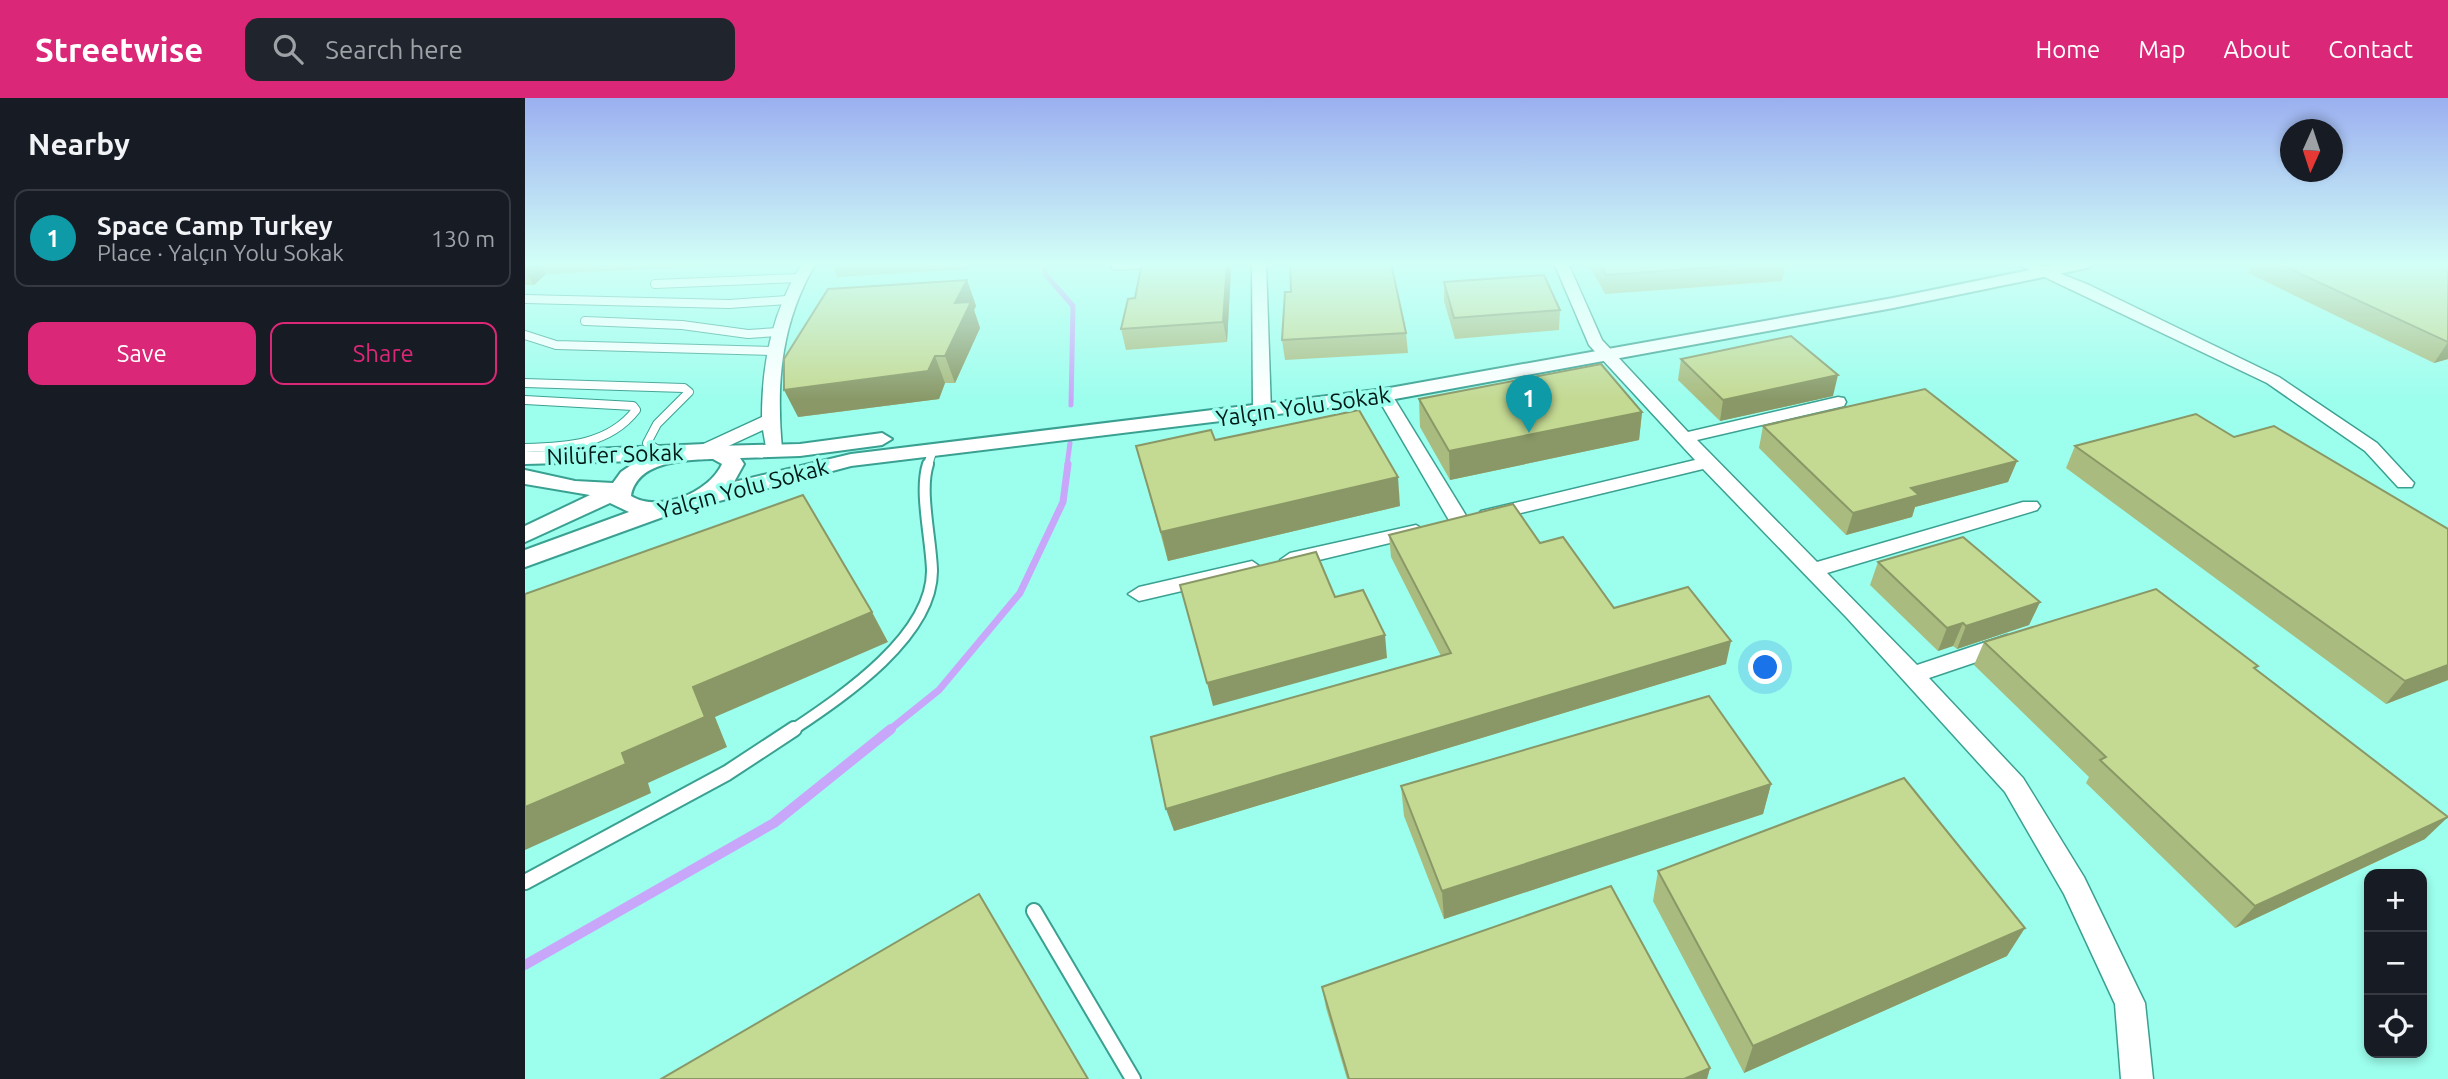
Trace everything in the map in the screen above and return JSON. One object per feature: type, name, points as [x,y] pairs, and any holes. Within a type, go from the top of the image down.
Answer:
[{"type":"street","points":[[773,449],[770,420],[775,351],[785,309]]},
{"type":"street","points":[[1260,309],[1261,404]]},
{"type":"street","points":[[1583,309],[1602,349],[1913,675],[2014,785],[2074,886],[2130,1003],[2137,1079]]},
{"type":"street","name":"Yalçın Yolu Sokak","points":[[705,450],[800,450],[990,425],[1384,395],[1798,309]]},
{"type":"street","name":"Yalçın Yolu Sokak","points":[[525,559],[601,527],[824,466],[1261,404],[1378,380],[1602,349],[1831,309]]},
{"type":"street","points":[[2125,309],[2273,380],[2371,447],[2405,483]]},
{"type":"street","points":[[1384,395],[1459,522]]},
{"type":"street","points":[[1685,438],[1838,402]]},
{"type":"street","points":[[705,450],[770,420]]},
{"type":"street","points":[[525,535],[619,490],[631,476],[652,462],[688,451],[705,450],[729,457],[733,464],[731,472],[711,491],[675,506],[647,509],[626,505],[619,499],[619,490]]},
{"type":"street","name":"Nilüfer Sokak","points":[[525,457],[705,450]]},
{"type":"street","points":[[1139,594],[1708,463]]},
{"type":"street","name":"Nilüfer Sokak","points":[[525,477],[575,488],[619,490]]},
{"type":"street","points":[[1812,570],[2030,506]]},
{"type":"street","points":[[1913,675],[2026,636]]},
{"type":"lane","points":[[585,321],[682,325],[748,334],[778,332]]},
{"type":"lane","points":[[525,334],[556,345],[775,351]]},
{"type":"lane","points":[[525,383],[684,388],[689,392],[649,434],[646,443],[661,452]]},
{"type":"lane","points":[[525,400],[633,406],[636,410],[622,425],[594,439],[558,447],[525,448]]},
{"type":"lane","points":[[525,882],[727,773],[839,699],[897,646],[914,624],[925,602],[932,575],[928,507],[922,482],[933,449]]},
{"type":"lane","points":[[1034,911],[1133,1079]]},
{"type":"building","points":[[816,309],[968,309],[945,356],[935,356],[928,371],[784,390],[784,359]]},
{"type":"building","points":[[1126,309],[1224,309],[1223,322],[1121,329]]},
{"type":"building","points":[[1284,309],[1401,309],[1406,333],[1282,340]]},
{"type":"building","points":[[1451,309],[1560,310],[1454,318]]},
{"type":"building","points":[[2376,309],[2448,309],[2448,342]]},
{"type":"building","points":[[1791,336],[1838,375],[1723,400],[1681,359]]},
{"type":"building","points":[[1601,364],[1642,412],[1449,451],[1419,399]]},
{"type":"building","points":[[1925,389],[2017,461],[1911,488],[1919,495],[1853,513],[1763,426]]},
{"type":"building","points":[[1359,410],[1398,477],[1161,532],[1136,446],[1211,430],[1215,440]]},
{"type":"building","points":[[2196,414],[2234,437],[2274,426],[2448,529],[2448,665],[2405,681],[2075,446]]},
{"type":"building","points":[[803,495],[872,612],[693,687],[705,717],[622,753],[626,764],[525,807],[525,594]]},
{"type":"building","points":[[1513,504],[1540,543],[1563,537],[1614,608],[1688,587],[1731,641],[1166,809],[1151,737],[1451,653],[1389,535]]},
{"type":"building","points":[[1963,537],[2040,602],[1966,626],[1963,623],[1947,628],[1878,562]]},
{"type":"building","points":[[1316,552],[1335,597],[1363,590],[1385,635],[1207,683],[1180,585]]},
{"type":"building","points":[[2156,589],[2448,817],[2255,906],[2100,760],[2106,757],[1984,642]]},
{"type":"building","points":[[1709,696],[1771,784],[1442,891],[1401,786]]},
{"type":"building","points":[[1904,778],[2025,928],[1753,1046],[1658,871]]},
{"type":"building","points":[[1611,886],[1710,1068],[1684,1079],[1349,1079],[1322,987]]},
{"type":"building","points":[[979,894],[1088,1079],[661,1079]]},
{"type":"waterway","points":[[1071,405],[1073,309]]},
{"type":"waterway","points":[[1067,465],[1070,443]]},
{"type":"waterway","points":[[888,731],[939,690],[1020,593],[1063,502],[1068,464]]},
{"type":"waterway","points":[[525,965],[774,823],[891,729]]},
{"type":"place","name":"Space Camp Turkey","points":[[1529,433]]}]
